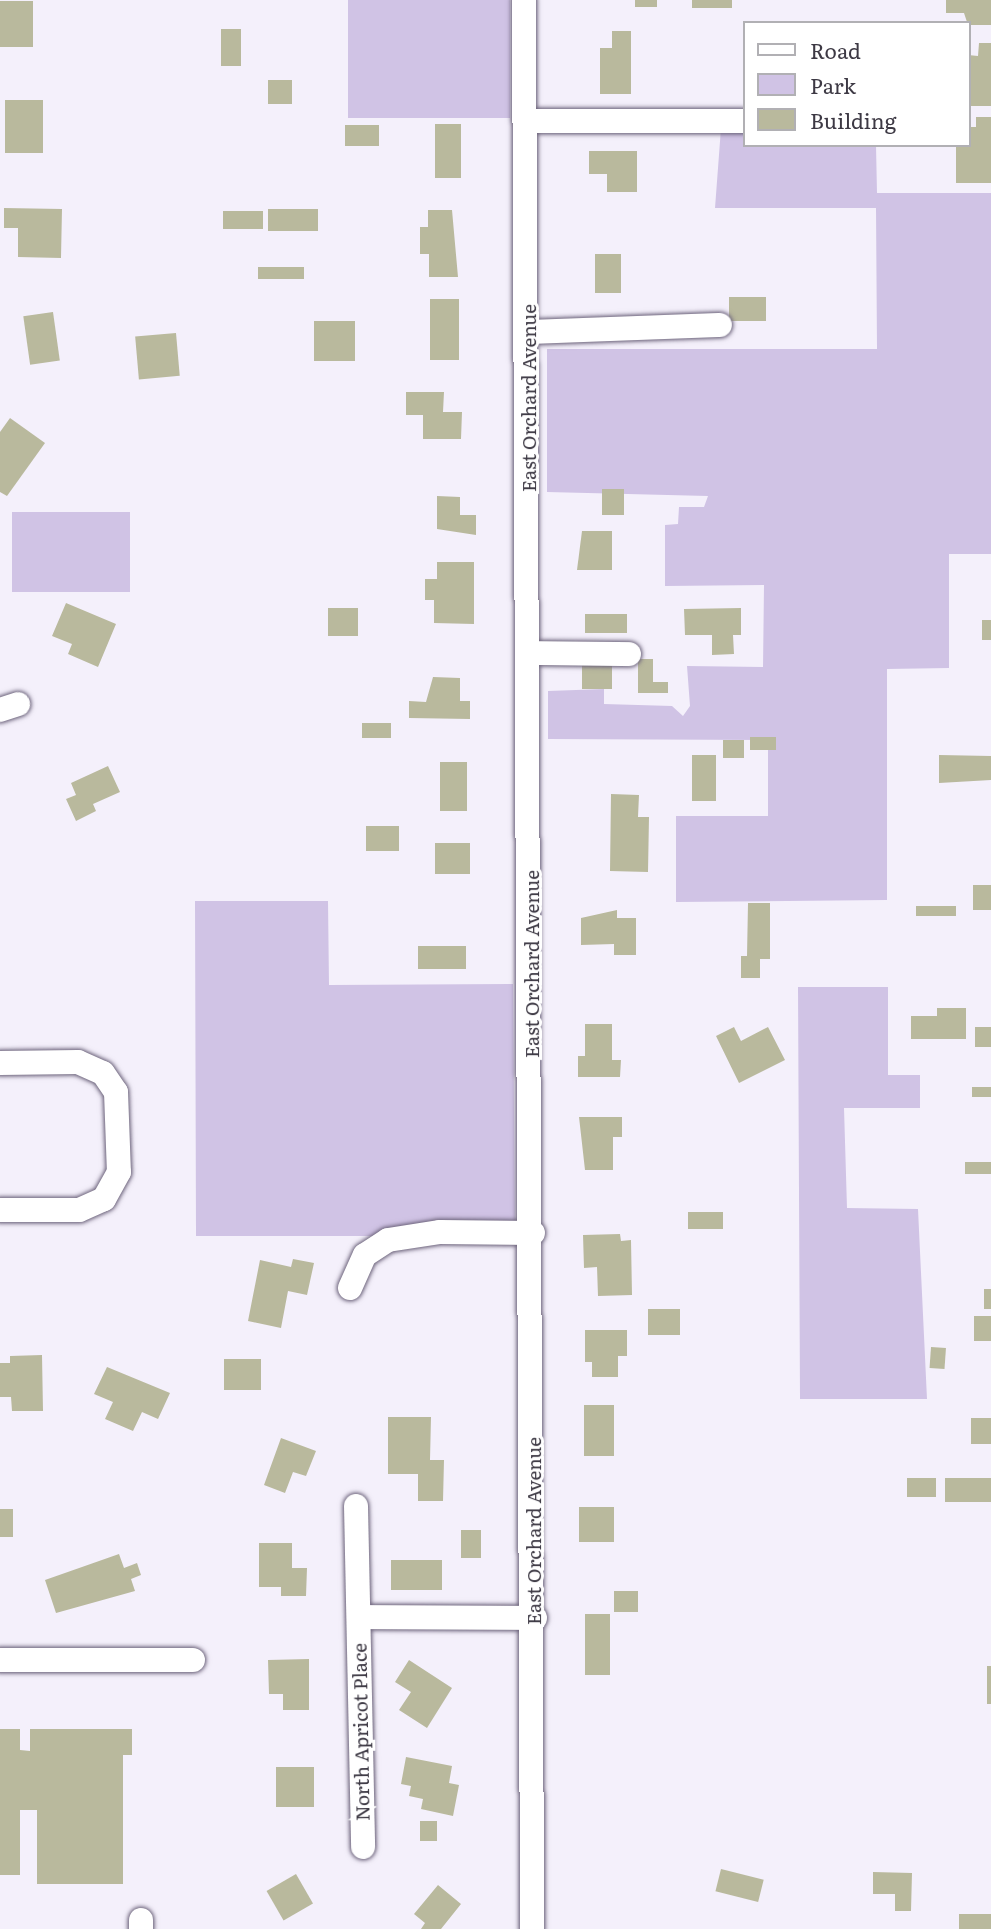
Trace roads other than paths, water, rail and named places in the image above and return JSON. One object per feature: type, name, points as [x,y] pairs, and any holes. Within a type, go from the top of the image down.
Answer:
[{"type":"street","name":"East Orchard Avenue","points":[[524,0],[535,1618],[532,1929]]},
{"type":"street","points":[[526,121],[743,121]]},
{"type":"street","points":[[528,332],[720,325]]},
{"type":"street","points":[[530,653],[629,654]]},
{"type":"street","points":[[0,1063],[78,1062],[103,1073],[116,1092],[119,1172],[104,1199],[79,1210],[0,1209]]},
{"type":"street","points":[[350,1288],[365,1255],[388,1240],[440,1232],[533,1233]]},
{"type":"street","name":"North Apricot Place","points":[[356,1506],[363,1847]]},
{"type":"street","name":"North Apricot Place","points":[[359,1617],[535,1618]]},
{"type":"street","points":[[0,1660],[192,1660]]}]
